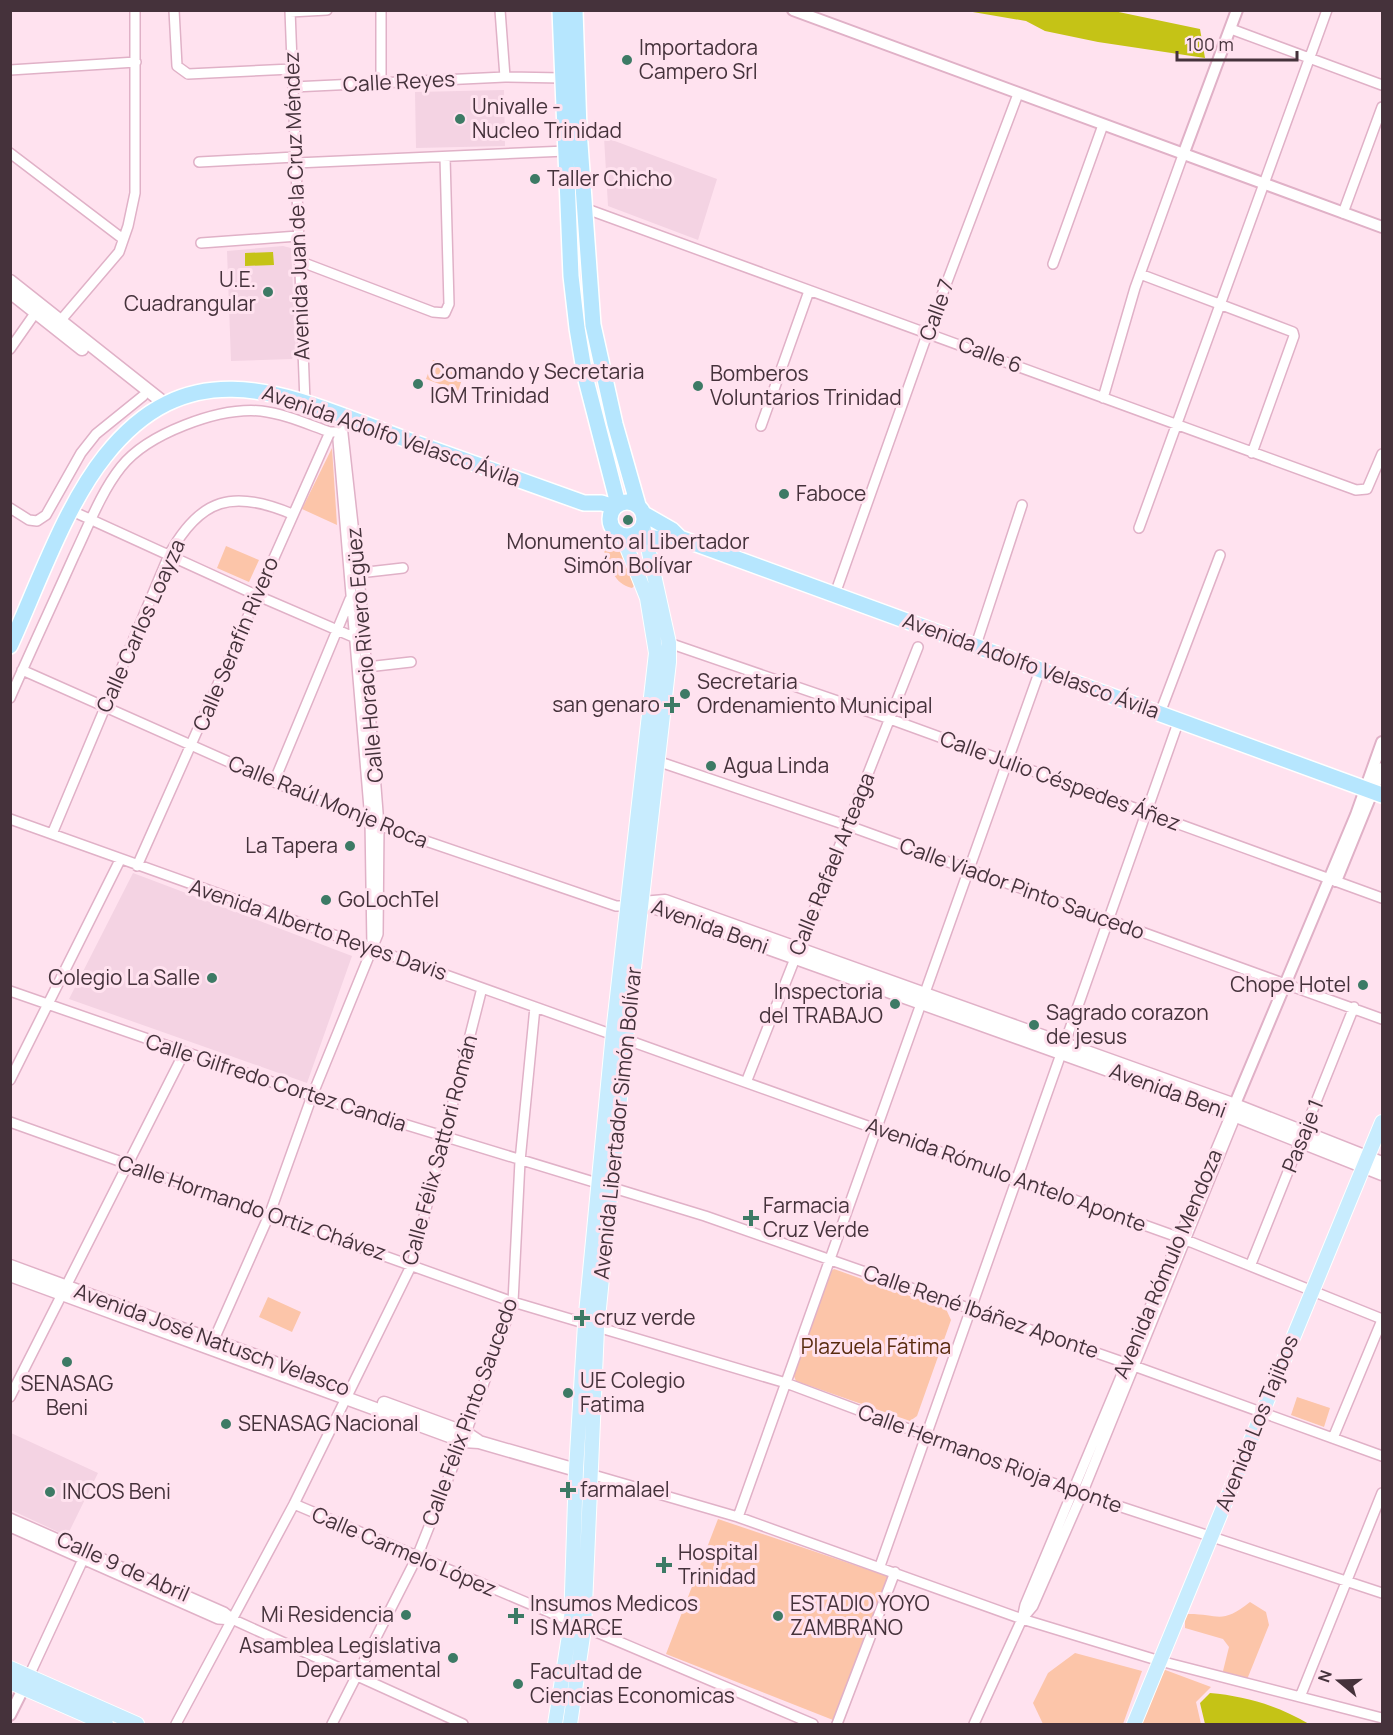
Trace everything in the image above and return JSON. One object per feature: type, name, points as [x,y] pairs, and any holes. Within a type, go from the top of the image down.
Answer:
[{"type":"highway","points":[[560,10],[572,276],[577,328],[585,376],[609,473],[614,510],[613,529],[638,525],[593,325],[584,208],[575,10]]},
{"type":"highway","name":"Avenida Adolfo Velasco Ávila","points":[[160,405],[219,389],[253,389],[305,402],[584,503],[602,503],[614,510],[628,501],[638,525]]},
{"type":"highway","points":[[10,646],[72,511],[105,456],[128,430],[160,405]]},
{"type":"highway","points":[[584,503],[593,502],[600,495],[609,473]]},
{"type":"highway","name":"Avenida Adolfo Velasco Ávila","points":[[638,525],[680,538],[976,645],[1374,792]]},
{"type":"highway","name":"Avenida Adolfo Velasco Ávila","points":[[638,525],[672,530],[680,538]]},
{"type":"main road","points":[[10,280],[39,309],[142,396],[160,405]]},
{"type":"main road","points":[[10,292],[61,320],[160,405]]},
{"type":"main road","name":"Avenida Libertador Simón Bolívar","points":[[619,1036],[642,903],[660,762],[669,644],[638,525]]},
{"type":"main road","name":"Avenida Libertador Simón Bolívar","points":[[555,1725],[571,1623],[576,1470],[619,1036],[626,907],[656,653],[638,525]]},
{"type":"main road","name":"Avenida Beni","points":[[642,903],[665,901],[796,953],[1236,1110],[1366,1161],[1383,1163]]},
{"type":"main road","name":"Avenida Los Tajibos","points":[[1134,1725],[1312,1289],[1383,1122]]},
{"type":"main road","name":"Avenida Beni","points":[[1366,1161],[1383,1174]]},
{"type":"main road","name":"Avenida José Natusch Velasco","points":[[10,1266],[65,1291]]},
{"type":"main road","name":"Avenida José Natusch Velasco","points":[[10,1275],[65,1291],[479,1442],[590,1474]]},
{"type":"main road","name":"Avenida Libertador Simón Bolívar","points":[[570,1725],[585,1629],[590,1474],[591,1326]]},
{"type":"main road","points":[[10,1668],[26,1682],[106,1725]]},
{"type":"main road","points":[[10,1682],[26,1682],[138,1725]]},
{"type":"street","points":[[61,320],[119,252],[135,193],[135,10]]},
{"type":"street","points":[[174,10],[177,66],[180,71],[188,74],[292,69]]},
{"type":"street","points":[[290,11],[327,10]]},
{"type":"street","points":[[381,10],[381,84]]},
{"type":"street","points":[[500,10],[505,77]]},
{"type":"street","points":[[793,10],[1383,227]]},
{"type":"street","points":[[1103,398],[1140,274],[1238,10]]},
{"type":"street","points":[[1139,528],[1327,10]]},
{"type":"street","name":"Avenida Juan de la Cruz Méndez","points":[[290,11],[305,402]]},
{"type":"street","points":[[1231,29],[1383,85]]},
{"type":"street","points":[[10,70],[136,62]]},
{"type":"street","name":"Calle Reyes","points":[[292,87],[505,77],[562,78]]},
{"type":"street","name":"Calle 7","points":[[835,594],[928,332],[1018,94]]},
{"type":"street","points":[[1343,213],[1383,106]]},
{"type":"street","points":[[1053,264],[1103,125]]},
{"type":"street","points":[[199,162],[445,157],[566,150]]},
{"type":"street","points":[[10,153],[123,239]]},
{"type":"street","points":[[299,261],[433,312],[445,313],[449,304],[445,157]]},
{"type":"street","name":"Calle 6","points":[[584,208],[928,332],[1252,453],[1362,490],[1367,489],[1373,481],[1383,454]]},
{"type":"street","points":[[201,243],[298,236]]},
{"type":"street","points":[[1140,274],[1293,332],[1294,336],[1252,453]]},
{"type":"street","points":[[761,426],[809,291]]},
{"type":"street","points":[[10,349],[39,309]]},
{"type":"street","points":[[10,508],[37,521],[46,515],[81,453],[96,434],[142,396]]},
{"type":"street","points":[[10,698],[91,521],[120,468],[135,452],[155,439],[190,424],[236,412],[259,411],[284,415],[330,432],[342,432]]},
{"type":"street","name":"Calle Horacio Rivero Egüez","points":[[341,416],[359,573],[356,596],[356,638],[370,820],[372,949]]},
{"type":"street","name":"Calle Serafín Rivero","points":[[137,866],[330,432]]},
{"type":"street","name":"Calle Horacio Rivero Egüez","points":[[212,1345],[270,1213],[312,1096],[378,934],[379,825],[366,643],[356,596],[338,440],[342,432]]},
{"type":"street","name":"Calle Carlos Loayza","points":[[52,834],[169,555],[189,522],[209,507],[247,500],[264,502],[292,514]]},
{"type":"street","points":[[976,645],[1022,505]]},
{"type":"street","points":[[72,511],[366,643]]},
{"type":"street","points":[[1160,713],[1220,555]]},
{"type":"street","points":[[359,573],[403,568]]},
{"type":"street","points":[[274,782],[338,631],[356,596]]},
{"type":"street","name":"Calle Julio Céspedes Áñez","points":[[669,644],[890,719],[1383,898]]},
{"type":"street","name":"Calle Rafael Arteaga","points":[[747,1080],[918,647]]},
{"type":"street","points":[[367,666],[411,662]]},
{"type":"street","name":"Calle Raúl Monje Roca","points":[[22,670],[191,746],[379,825],[616,906],[626,907],[642,903]]},
{"type":"street","points":[[738,1517],[1040,670]]},
{"type":"street","points":[[880,1566],[924,1435],[1018,1180],[1179,720]]},
{"type":"street","name":"Avenida Rómulo Mendoza","points":[[1374,792],[1383,742]]},
{"type":"street","name":"Calle Viador Pinto Saucedo","points":[[660,762],[849,826],[1383,1019]]},
{"type":"street","name":"Avenida Rómulo Mendoza","points":[[974,1725],[1022,1619],[1025,1605],[1077,1493],[1332,881],[1383,768]]},
{"type":"street","name":"Avenida Alberto Reyes Davis","points":[[10,819],[619,1036]]},
{"type":"street","points":[[10,1080],[50,1005],[120,860]]},
{"type":"street","name":"Calle Félix Sattori Román","points":[[176,1725],[294,1504],[412,1264],[482,988]]},
{"type":"street","name":"Calle Gilfredo Cortez Candia","points":[[10,991],[312,1096],[605,1186]]},
{"type":"street","name":"Calle Félix Pinto Saucedo","points":[[332,1725],[417,1557],[465,1437],[513,1302],[520,1161],[535,1007]]},
{"type":"street","name":"Pasaje 1","points":[[1251,1264],[1354,1007]]},
{"type":"street","name":"Avenida Rómulo Antelo Aponte","points":[[619,1036],[747,1080],[1182,1238],[1383,1319]]},
{"type":"street","points":[[10,1397],[129,1166],[183,1053]]},
{"type":"street","name":"Calle Hormando Ortiz Chávez","points":[[10,1122],[129,1166],[270,1213],[513,1302],[591,1326]]},
{"type":"street","name":"Calle René Ibáñez Aponte","points":[[605,1186],[705,1216],[972,1308],[1383,1456]]},
{"type":"street","points":[[1333,1438],[1383,1319]]},
{"type":"street","name":"Calle Hermanos Rioja Aponte","points":[[591,1326],[786,1383],[1077,1493],[1383,1593]]},
{"type":"street","points":[[590,1474],[738,1517],[880,1566],[1022,1619],[1160,1661],[1383,1718]]},
{"type":"street","points":[[1300,1696],[1383,1493]]},
{"type":"street","name":"Calle Carmelo López","points":[[294,1504],[790,1720],[813,1725]]},
{"type":"street","name":"Calle 9 de Abril","points":[[10,1518],[218,1619],[234,1620],[463,1725]]},
{"type":"street","name":"Calle 9 de Abril","points":[[10,1527],[86,1555]]},
{"type":"street","points":[[10,1715],[86,1555]]},
{"type":"street","points":[[837,1725],[895,1572]]},
{"type":"shaded area","points":[[1109,10],[1200,29],[1205,58],[1098,42],[1045,31],[1026,21],[967,11]]},
{"type":"shaded area","name":"Univalle - Nucleo Trinidad","points":[[504,90],[505,146],[416,148],[415,92]]},
{"type":"shaded area","points":[[604,137],[717,179],[698,240],[608,206]]},
{"type":"shaded area","points":[[283,246],[291,248],[296,351],[292,359],[231,361],[227,251]]},
{"type":"shaded area","points":[[273,252],[274,265],[245,266],[245,253]]},
{"type":"shaded area","name":"Colegio La Salle","points":[[133,873],[352,956],[307,1083],[69,999]]},
{"type":"shaded area","name":"INCOS Beni","points":[[11,1433],[98,1473],[67,1536],[11,1510]]},
{"type":"shaded area","points":[[1210,1693],[1261,1703],[1309,1724],[1205,1724],[1200,1703]]},
{"type":"green space","points":[[433,360],[465,371],[458,391],[426,379]]},
{"type":"green space","points":[[332,448],[337,525],[302,509]]},
{"type":"green space","points":[[608,540],[618,546],[626,559],[635,585],[632,588],[617,579],[611,569],[604,551]]},
{"type":"green space","points":[[226,546],[259,560],[249,582],[217,568]]},
{"type":"green space","name":"Plazuela Fátima","points":[[834,1269],[946,1309],[951,1320],[917,1416],[910,1421],[796,1381],[793,1374],[828,1273]]},
{"type":"green space","points":[[268,1297],[301,1312],[292,1332],[259,1317]]},
{"type":"green space","points":[[1297,1397],[1330,1408],[1324,1427],[1291,1415]]},
{"type":"green space","name":"ESTADIO YOYO ZAMBRANO","points":[[718,1519],[890,1577],[833,1720],[666,1654]]},
{"type":"green space","points":[[1250,1602],[1266,1612],[1269,1625],[1246,1682],[1222,1675],[1229,1647],[1223,1639],[1185,1628],[1185,1614],[1225,1616]]},
{"type":"green space","points":[[1075,1653],[1142,1671],[1123,1724],[1043,1724],[1033,1703],[1048,1673]]},
{"type":"green space","points":[[1160,1668],[1211,1687],[1196,1702],[1201,1724],[1139,1724]]},
{"type":"place","name":"Importadora Campero Srl","points":[[627,60]]},
{"type":"place","name":"Univalle - Nucleo Trinidad","points":[[460,119]]},
{"type":"place","name":"Taller Chicho","points":[[535,179]]},
{"type":"place","name":"U.E. Cuadrangular","points":[[268,292]]},
{"type":"place","name":"Comando y Secretaria IGM Trinidad","points":[[418,384]]},
{"type":"place","name":"Bomberos Voluntarios Trinidad","points":[[698,386]]},
{"type":"place","name":"Faboce","points":[[784,494]]},
{"type":"place","name":"Monumento al Libertador Simón Bolívar","points":[[628,520]]},
{"type":"place","name":"Secretaria Ordenamiento Municipal","points":[[685,694]]},
{"type":"place","name":"san genaro","points":[[672,705]]},
{"type":"place","name":"Agua Linda","points":[[711,766]]},
{"type":"place","name":"La Tapera","points":[[350,846]]},
{"type":"place","name":"GoLochTel","points":[[326,900]]},
{"type":"place","name":"Colegio La Salle","points":[[212,978]]},
{"type":"place","name":"Chope Hotel","points":[[1363,985]]},
{"type":"place","name":"Inspectoria del TRABAJO","points":[[895,1004]]},
{"type":"place","name":"Sagrado corazon de jesus","points":[[1034,1025]]},
{"type":"place","name":"Farmacia Cruz Verde","points":[[751,1218]]},
{"type":"place","name":"cruz verde","points":[[582,1318]]},
{"type":"place","name":"SENASAG Beni","points":[[67,1362]]},
{"type":"place","name":"UE Colegio Fatima","points":[[568,1393]]},
{"type":"place","name":"SENASAG Nacional","points":[[226,1424]]},
{"type":"place","name":"farmalael","points":[[568,1490]]},
{"type":"place","name":"INCOS Beni","points":[[50,1492]]},
{"type":"place","name":"Hospital Trinidad","points":[[664,1565]]},
{"type":"place","name":"Mi Residencia","points":[[406,1615]]},
{"type":"place","name":"Insumos Medicos IS MARCE","points":[[516,1616]]},
{"type":"place","name":"ESTADIO YOYO ZAMBRANO","points":[[778,1616]]},
{"type":"place","name":"Asamblea Legislativa Departamental","points":[[453,1658]]},
{"type":"place","name":"Facultad de Ciencias Economicas","points":[[518,1684]]}]
